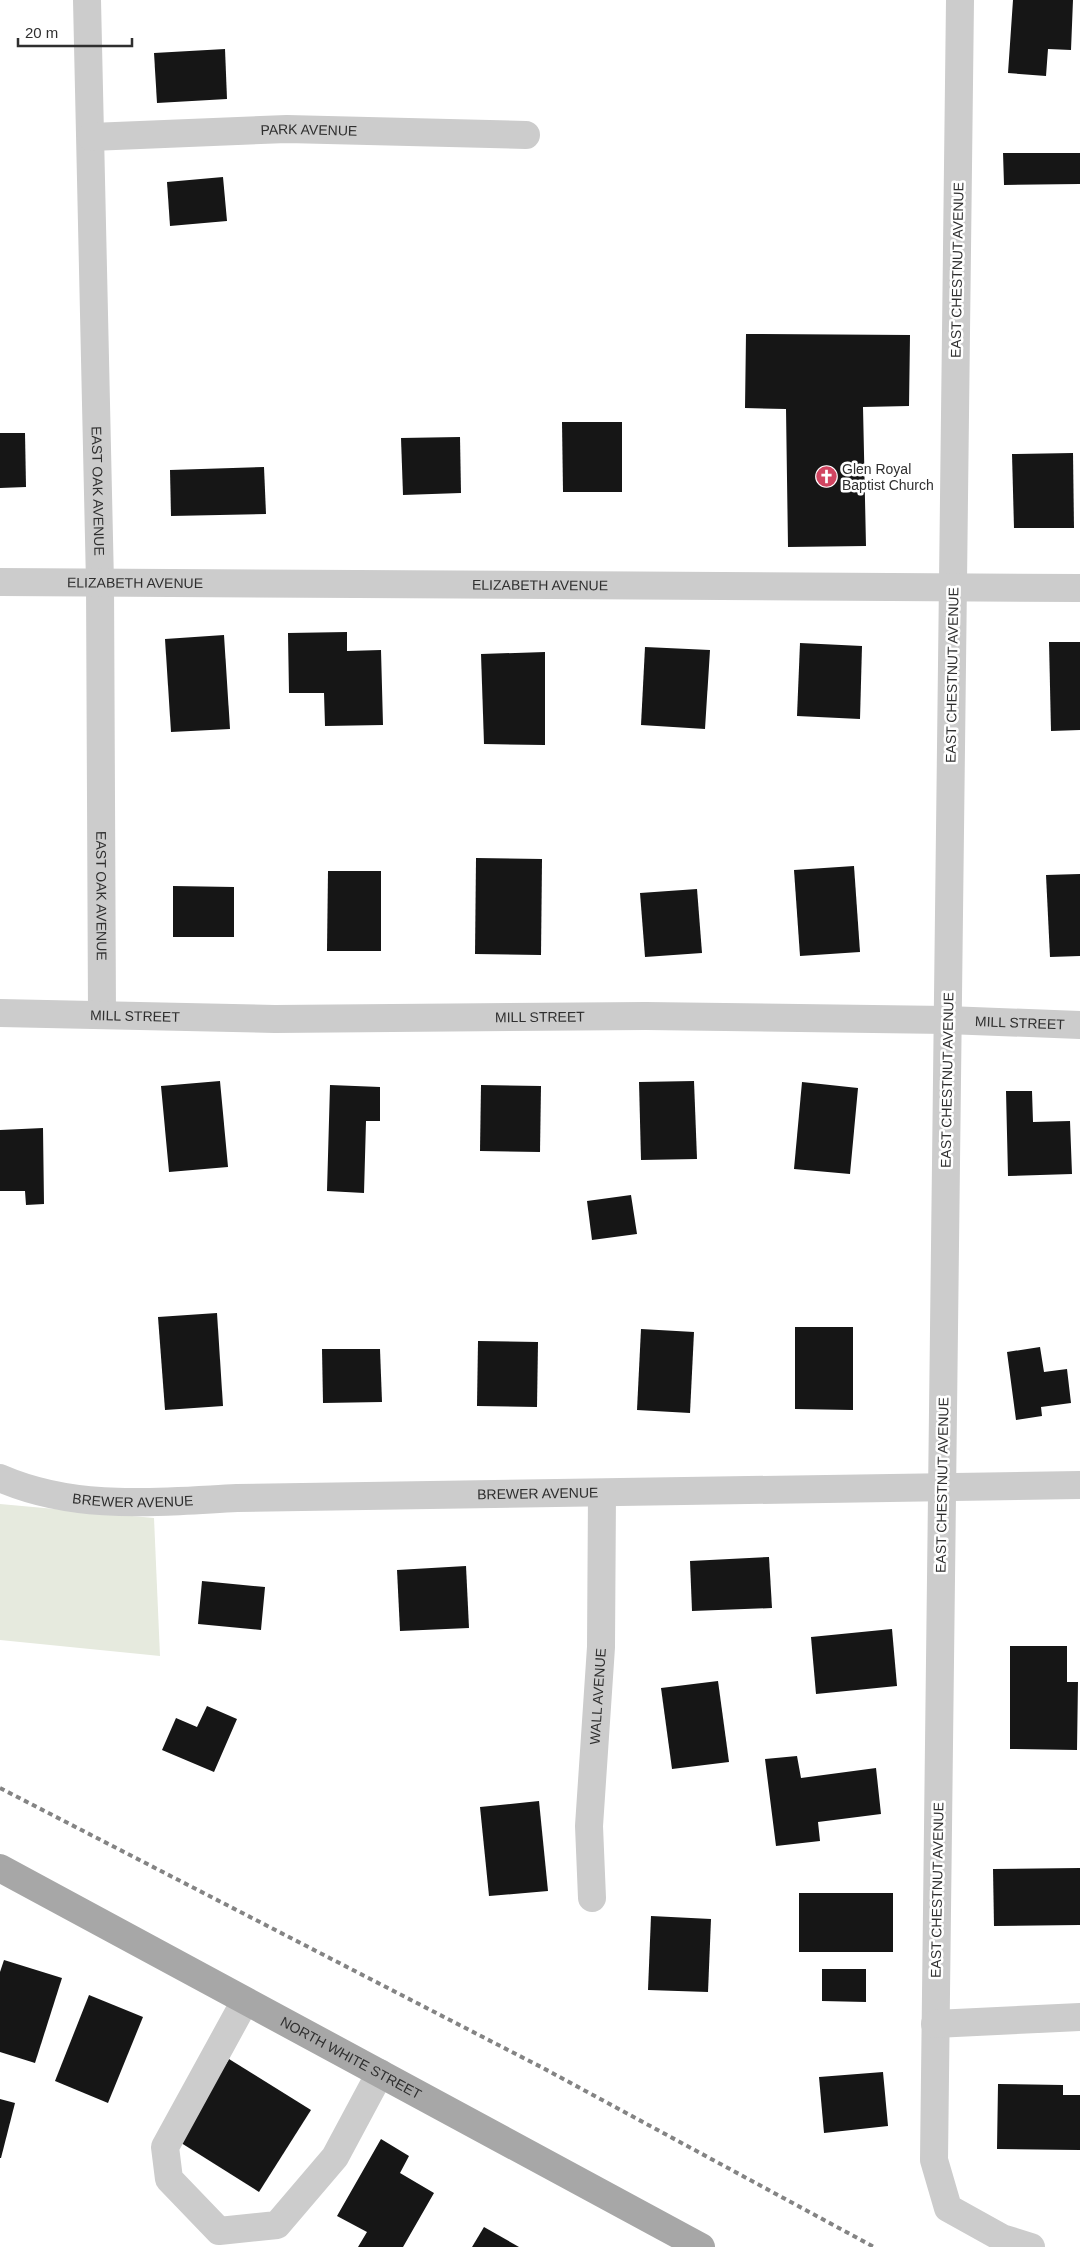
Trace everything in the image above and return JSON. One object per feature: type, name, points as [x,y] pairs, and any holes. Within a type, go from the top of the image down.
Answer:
[{"type":"main road","name":"NORTH WHITE STREET","points":[[0,1868],[701,2247]]},
{"type":"street","name":"EAST OAK AVENUE","points":[[87,0],[100,583],[102,1014]]},
{"type":"street","name":"EAST CHESTNUT AVENUE","points":[[960,0],[934,2160],[948,2208],[1002,2238],[1031,2247]]},
{"type":"street","name":"PARK AVENUE","points":[[91,137],[287,129],[526,135]]},
{"type":"street","name":"ELIZABETH AVENUE","points":[[0,582],[953,589],[1080,588]]},
{"type":"street","name":"MILL STREET","points":[[0,1013],[275,1019],[646,1016],[947,1020],[1080,1025]]},
{"type":"street","name":"BREWER AVENUE","points":[[0,1478],[22,1488],[77,1500],[137,1503],[238,1498],[1080,1485]]},
{"type":"street","name":"WALL AVENUE","points":[[592,1898],[589,1826],[601,1647],[602,1493]]},
{"type":"street","points":[[245,2001],[165,2148],[168,2179],[219,2231],[277,2225],[335,2157],[380,2073]]},
{"type":"street","points":[[935,2024],[1080,2017]]},
{"type":"shaded area","points":[[0,1504],[154,1518],[160,1656],[0,1640]]},
{"type":"building","points":[[1013,0],[1073,0],[1071,50],[1048,49],[1046,76],[1008,73]]},
{"type":"building","points":[[225,49],[227,99],[157,103],[154,53]]},
{"type":"building","points":[[1003,153],[1080,153],[1080,184],[1004,185]]},
{"type":"building","points":[[223,177],[227,221],[170,226],[167,182]]},
{"type":"building","name":"Glen Royal Baptist Church","points":[[746,334],[910,335],[909,406],[863,407],[866,546],[788,547],[786,409],[745,408]]},
{"type":"building","points":[[562,422],[622,422],[622,492],[563,492]]},
{"type":"building","points":[[0,433],[25,433],[26,487],[0,488]]},
{"type":"building","points":[[460,437],[461,493],[403,495],[401,438]]},
{"type":"building","points":[[1073,453],[1074,528],[1014,528],[1012,454]]},
{"type":"building","points":[[264,467],[266,514],[171,516],[170,470]]},
{"type":"building","points":[[347,632],[347,651],[381,650],[383,725],[325,726],[324,693],[289,693],[288,633]]},
{"type":"building","points":[[224,635],[230,729],[171,732],[165,639]]},
{"type":"building","points":[[1049,642],[1080,642],[1080,730],[1051,731]]},
{"type":"building","points":[[800,643],[862,646],[860,719],[797,716]]},
{"type":"building","points":[[645,647],[710,650],[705,729],[641,725]]},
{"type":"building","points":[[545,652],[545,745],[484,744],[481,654]]},
{"type":"building","points":[[476,858],[542,859],[541,955],[475,954]]},
{"type":"building","points":[[854,866],[860,952],[800,956],[794,870]]},
{"type":"building","points":[[328,871],[381,871],[381,951],[327,951]]},
{"type":"building","points":[[1080,874],[1080,956],[1050,957],[1046,875]]},
{"type":"building","points":[[173,886],[234,887],[234,937],[173,937]]},
{"type":"building","points":[[697,889],[702,953],[645,957],[640,893]]},
{"type":"building","points":[[220,1081],[228,1167],[169,1172],[161,1086]]},
{"type":"building","points":[[694,1081],[697,1159],[641,1160],[639,1082]]},
{"type":"building","points":[[802,1082],[858,1088],[850,1174],[794,1169]]},
{"type":"building","points":[[330,1085],[380,1087],[380,1121],[366,1121],[364,1193],[327,1191]]},
{"type":"building","points":[[481,1085],[541,1086],[540,1152],[480,1151]]},
{"type":"building","points":[[1006,1091],[1032,1091],[1033,1122],[1070,1121],[1072,1174],[1008,1176]]},
{"type":"building","points":[[43,1128],[44,1204],[26,1205],[25,1191],[0,1191],[0,1130]]},
{"type":"building","points":[[631,1195],[637,1234],[592,1240],[587,1201]]},
{"type":"building","points":[[217,1313],[223,1406],[165,1410],[158,1317]]},
{"type":"building","points":[[795,1327],[853,1327],[853,1410],[795,1409]]},
{"type":"building","points":[[641,1329],[694,1332],[690,1413],[637,1410]]},
{"type":"building","points":[[478,1341],[538,1342],[537,1407],[477,1406]]},
{"type":"building","points":[[1040,1347],[1044,1372],[1067,1369],[1071,1403],[1041,1407],[1042,1416],[1016,1420],[1007,1352]]},
{"type":"building","points":[[322,1349],[380,1349],[382,1402],[323,1403]]},
{"type":"building","points":[[769,1557],[772,1608],[692,1611],[690,1561]]},
{"type":"building","points":[[466,1566],[469,1628],[400,1631],[397,1570]]},
{"type":"building","points":[[202,1581],[265,1587],[261,1630],[198,1624]]},
{"type":"building","points":[[892,1629],[897,1686],[816,1694],[811,1637]]},
{"type":"building","points":[[1010,1646],[1067,1646],[1067,1682],[1078,1682],[1077,1750],[1010,1749]]},
{"type":"building","points":[[718,1681],[729,1762],[672,1769],[661,1688]]},
{"type":"building","points":[[207,1706],[237,1719],[214,1772],[162,1750],[176,1718],[197,1727]]},
{"type":"building","points":[[797,1756],[801,1778],[876,1768],[881,1814],[818,1822],[820,1841],[776,1846],[765,1759]]},
{"type":"building","points":[[539,1801],[548,1891],[489,1896],[480,1807]]},
{"type":"building","points":[[1080,1868],[1080,1925],[994,1926],[993,1869]]},
{"type":"building","points":[[799,1893],[893,1893],[893,1952],[799,1952]]},
{"type":"building","points":[[651,1916],[711,1919],[708,1992],[648,1990]]},
{"type":"building","points":[[4,1960],[62,1978],[35,2063],[0,2052],[0,1972]]},
{"type":"building","points":[[822,1969],[866,1969],[866,2002],[822,2001]]},
{"type":"building","points":[[89,1995],[143,2017],[108,2103],[55,2081]]},
{"type":"building","points":[[229,2059],[311,2110],[259,2192],[178,2141]]},
{"type":"building","points":[[883,2072],[888,2126],[824,2133],[819,2077]]},
{"type":"building","points":[[998,2084],[1063,2085],[1063,2095],[1080,2095],[1080,2150],[997,2149]]},
{"type":"building","points":[[0,2099],[15,2103],[1,2158],[0,2158]]},
{"type":"building","points":[[381,2139],[409,2156],[400,2173],[434,2193],[403,2247],[358,2247],[367,2232],[337,2216]]},
{"type":"building","points":[[484,2227],[519,2247],[472,2247]]},
{"type":"railway","points":[[0,1788],[543,2068],[874,2247]]},
{"type":"place","name":"Glen Royal Baptist Church","points":[[826,477]]}]
